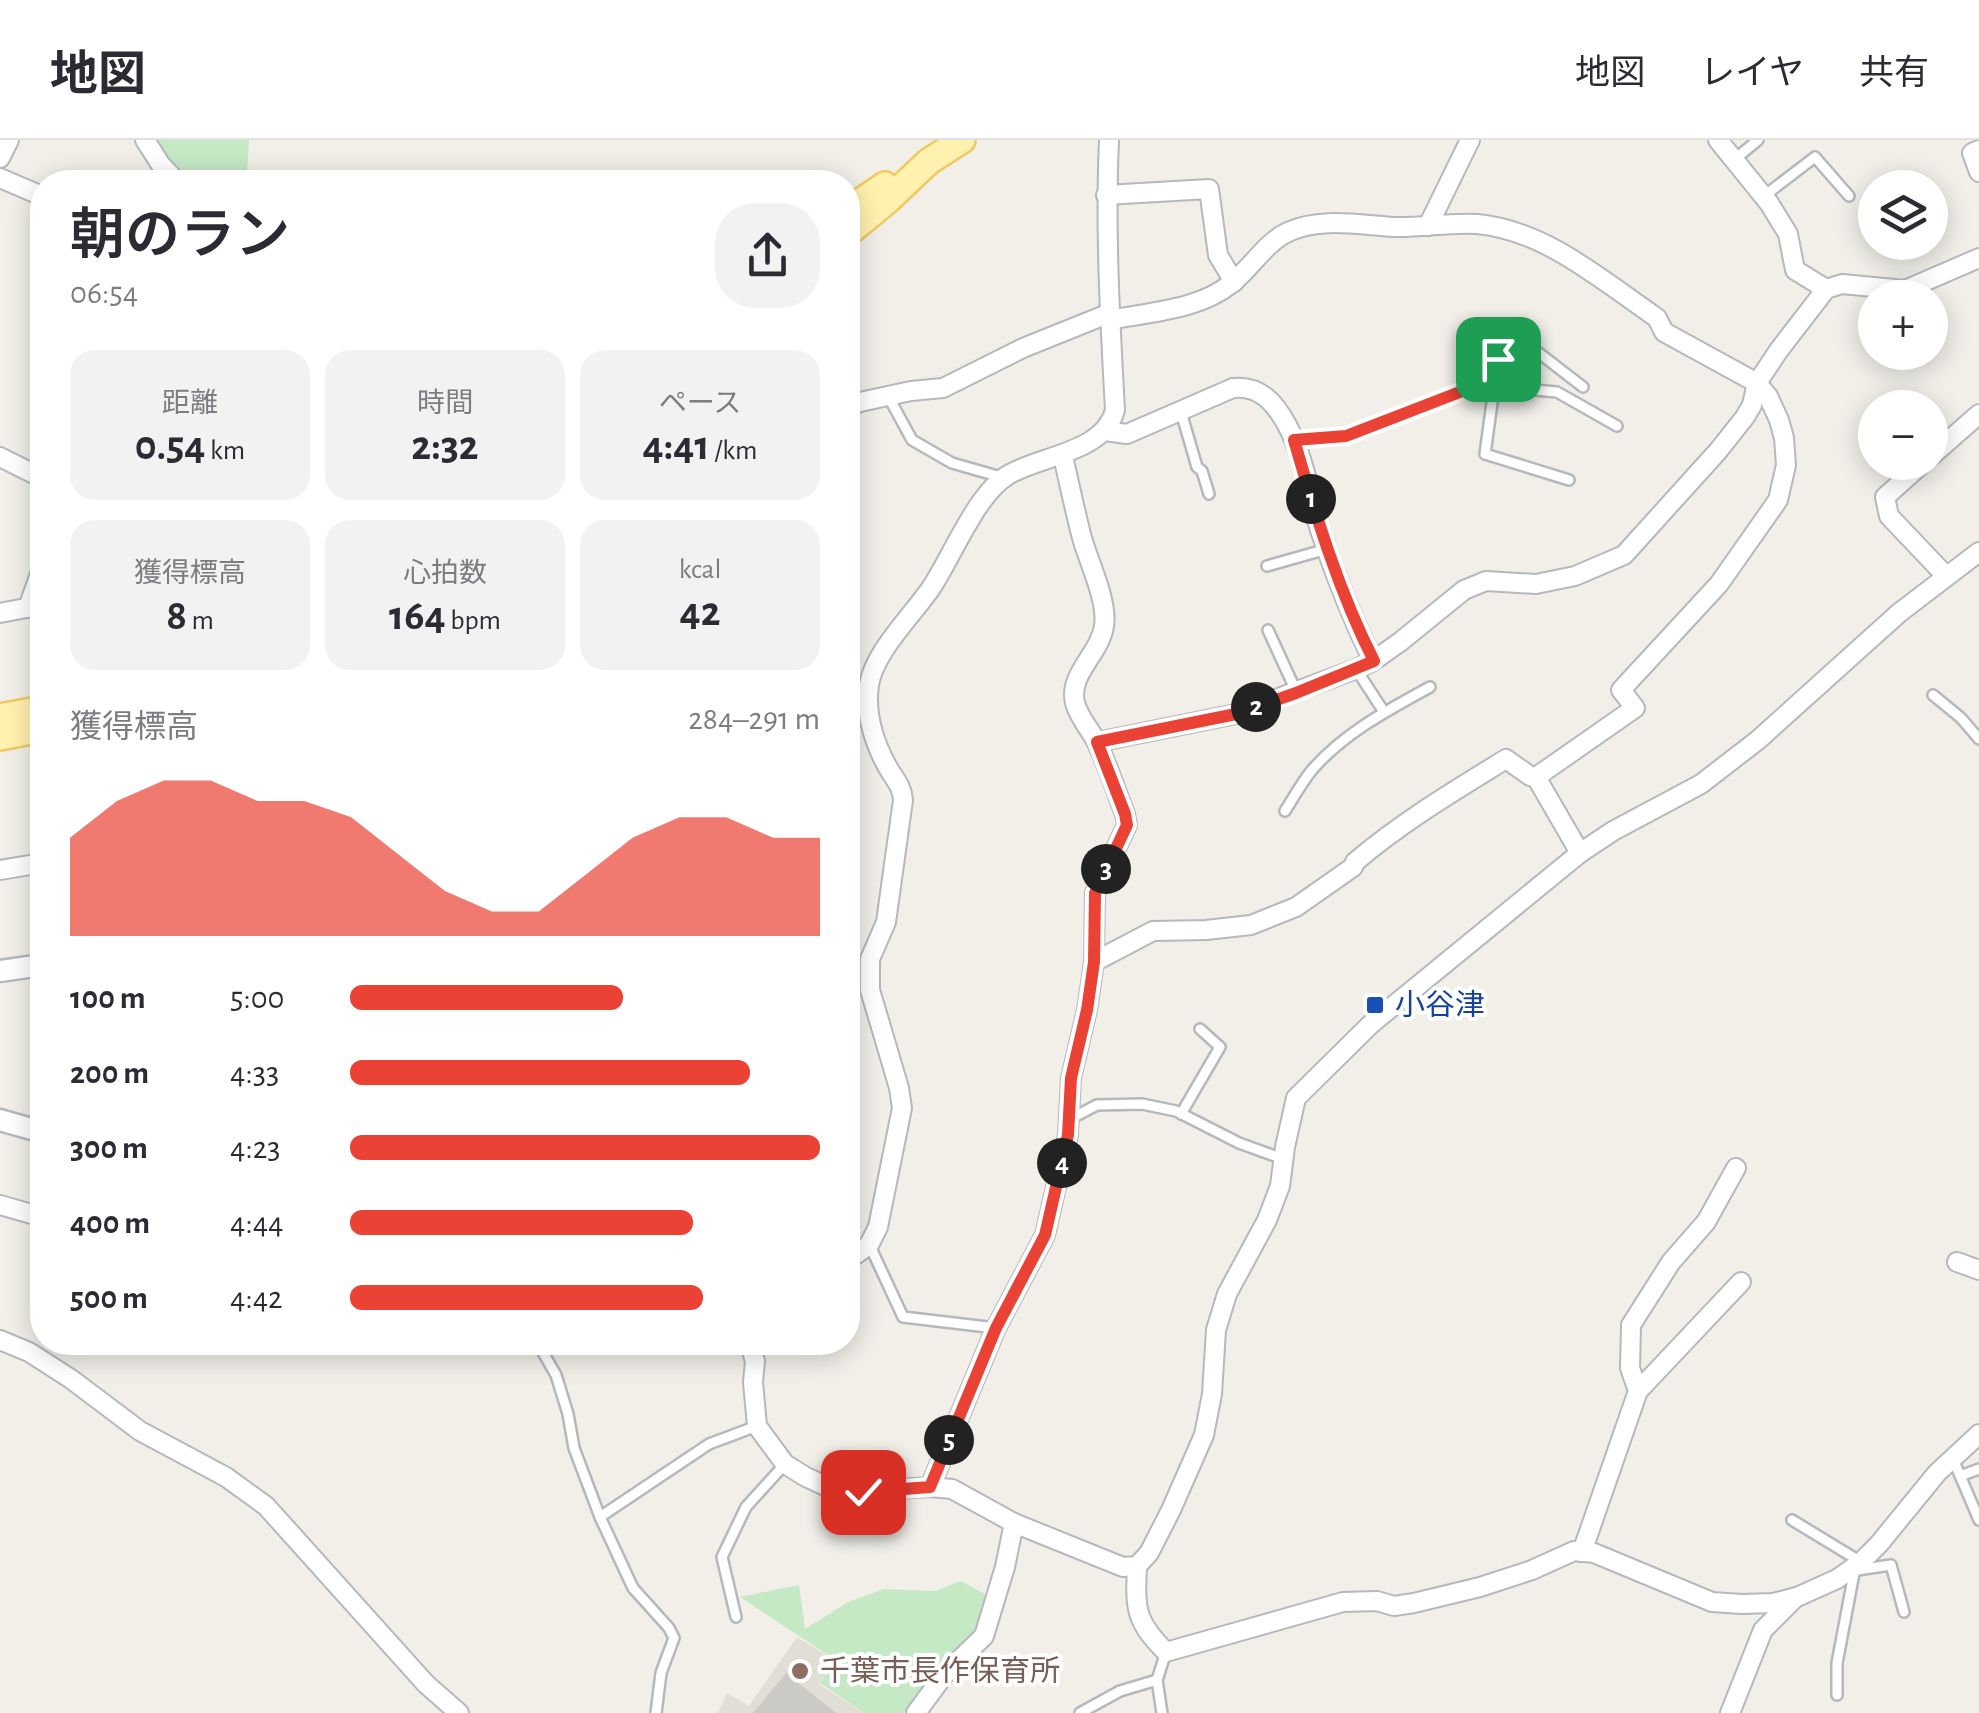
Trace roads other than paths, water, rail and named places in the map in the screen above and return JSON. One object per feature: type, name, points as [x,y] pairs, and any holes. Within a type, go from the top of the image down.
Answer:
[{"type":"main road","points":[[860,202],[898,175],[962,140]]},
{"type":"main road","points":[[860,223],[928,162]]},
{"type":"main road","points":[[0,718],[30,712]]},
{"type":"main road","points":[[0,738],[30,732]]},
{"type":"street","points":[[0,158],[9,140]]},
{"type":"street","points":[[145,140],[166,170]]},
{"type":"street","points":[[860,1252],[870,1245],[878,1227],[902,1108],[870,990],[870,959],[886,922],[903,800],[902,788],[872,732],[869,682],[880,658],[931,588],[980,504],[1004,478],[1028,465],[1063,456],[1112,423],[1116,410],[1106,195],[1109,140]]},
{"type":"street","points":[[1428,226],[1470,140]]},
{"type":"street","points":[[1718,140],[1764,196],[1788,234],[1796,270],[1826,289]]},
{"type":"street","points":[[1979,150],[1972,153],[1979,172]]},
{"type":"street","points":[[0,178],[30,191]]},
{"type":"street","points":[[1106,195],[1209,189],[1218,255],[1234,282]]},
{"type":"street","points":[[860,404],[943,388],[1023,348],[1110,316],[1179,307],[1207,297],[1234,282],[1284,233],[1300,228],[1328,223],[1412,228],[1476,224],[1512,230],[1571,258],[1656,318],[1664,332],[1757,383],[1780,420],[1786,465],[1778,500],[1719,584],[1622,690],[1634,708],[1536,778]]},
{"type":"street","points":[[1097,742],[1236,714],[1356,669],[1374,661],[1464,590],[1486,581],[1536,584],[1575,576],[1624,554],[1745,417],[1757,383],[1826,289],[1842,284],[1905,290],[1979,258]]},
{"type":"street","points":[[1105,431],[1127,434],[1234,388],[1256,389],[1286,423],[1294,440],[1327,550],[1350,613],[1374,661]]},
{"type":"street","points":[[1948,442],[1979,414]]},
{"type":"street","points":[[0,456],[30,472]]},
{"type":"street","points":[[930,1487],[996,1328],[1045,1235],[1068,1135],[1071,1078],[1087,1010],[1094,962],[1095,893],[1127,825],[1097,742],[1075,702],[1074,684],[1095,650],[1104,628],[1104,616],[1063,456]]},
{"type":"street","points":[[1904,480],[1885,497],[1889,516],[1946,576]]},
{"type":"street","points":[[1979,552],[1899,613],[1758,740],[1701,784],[1613,830],[1580,853],[1371,1024],[1296,1098],[1280,1186],[1227,1294],[1216,1330],[1212,1394],[1204,1435],[1171,1510],[1149,1553],[1137,1566],[1135,1604],[1142,1622],[1166,1652],[1343,1602],[1394,1606],[1480,1587],[1574,1551],[1594,1553],[1712,1602],[1774,1603],[1797,1597],[1857,1566],[1937,1473],[1956,1467],[1979,1434]]},
{"type":"street","points":[[0,613],[30,607]]},
{"type":"street","points":[[1094,962],[1154,931],[1251,924],[1296,906],[1353,867],[1386,836],[1506,760],[1536,778],[1580,853]]},
{"type":"street","points":[[0,870],[30,865]]},
{"type":"street","points":[[0,970],[30,966]]},
{"type":"street","points":[[0,1120],[30,1129]]},
{"type":"street","points":[[1638,1391],[1630,1368],[1631,1325],[1671,1262],[1706,1222],[1736,1168]]},
{"type":"street","points":[[0,1205],[30,1214]]},
{"type":"street","points":[[1956,1262],[1979,1270]]},
{"type":"street","points":[[1582,1552],[1638,1391],[1741,1282]]},
{"type":"street","points":[[0,1340],[30,1353]]},
{"type":"street","points":[[34,1355],[140,1431],[226,1477],[266,1506],[426,1684],[459,1713]]},
{"type":"street","points":[[753,1355],[757,1426],[785,1464],[832,1489],[952,1489],[1014,1522],[1123,1567],[1137,1566]]},
{"type":"street","points":[[916,1713],[944,1675],[984,1636],[1014,1522]]},
{"type":"street","points":[[1730,1713],[1763,1630],[1797,1597]]},
{"type":"lane","points":[[1734,160],[1758,140]]},
{"type":"lane","points":[[1764,196],[1814,157],[1849,196]]},
{"type":"lane","points":[[1569,480],[1485,454],[1504,336],[1539,354],[1582,386]]},
{"type":"lane","points":[[1294,440],[1346,436],[1478,385],[1557,392],[1617,426]]},
{"type":"lane","points":[[888,396],[912,440],[952,463],[1004,478]]},
{"type":"lane","points":[[1182,412],[1197,468],[1202,471],[1209,494]]},
{"type":"lane","points":[[1267,566],[1327,550]]},
{"type":"lane","points":[[1268,630],[1296,693]]},
{"type":"lane","points":[[1356,669],[1384,712]]},
{"type":"lane","points":[[1285,811],[1310,772],[1341,741],[1430,687]]},
{"type":"lane","points":[[1933,695],[1979,739]]},
{"type":"lane","points":[[1180,1114],[1220,1047],[1200,1029]]},
{"type":"lane","points":[[1070,1118],[1097,1106],[1142,1104],[1180,1114],[1239,1144],[1283,1159]]},
{"type":"lane","points":[[870,1245],[903,1317],[996,1328]]},
{"type":"lane","points":[[544,1355],[556,1375],[574,1448],[632,1588],[674,1638],[661,1673],[656,1713]]},
{"type":"lane","points":[[600,1517],[709,1444],[757,1426]]},
{"type":"lane","points":[[736,1617],[722,1557],[746,1507],[785,1464]]},
{"type":"lane","points":[[1979,1469],[1956,1467],[1979,1520]]},
{"type":"lane","points":[[1792,1520],[1857,1566],[1891,1565],[1904,1612]]},
{"type":"lane","points":[[1837,1695],[1837,1663],[1857,1566]]},
{"type":"lane","points":[[1162,1713],[1158,1680],[1166,1652]]},
{"type":"lane","points":[[1080,1713],[1120,1692],[1158,1680]]},
{"type":"place","name":"小谷津","points":[[1375,1005]]},
{"type":"place","name":"千葉市長作保育所","points":[[800,1671]]}]
